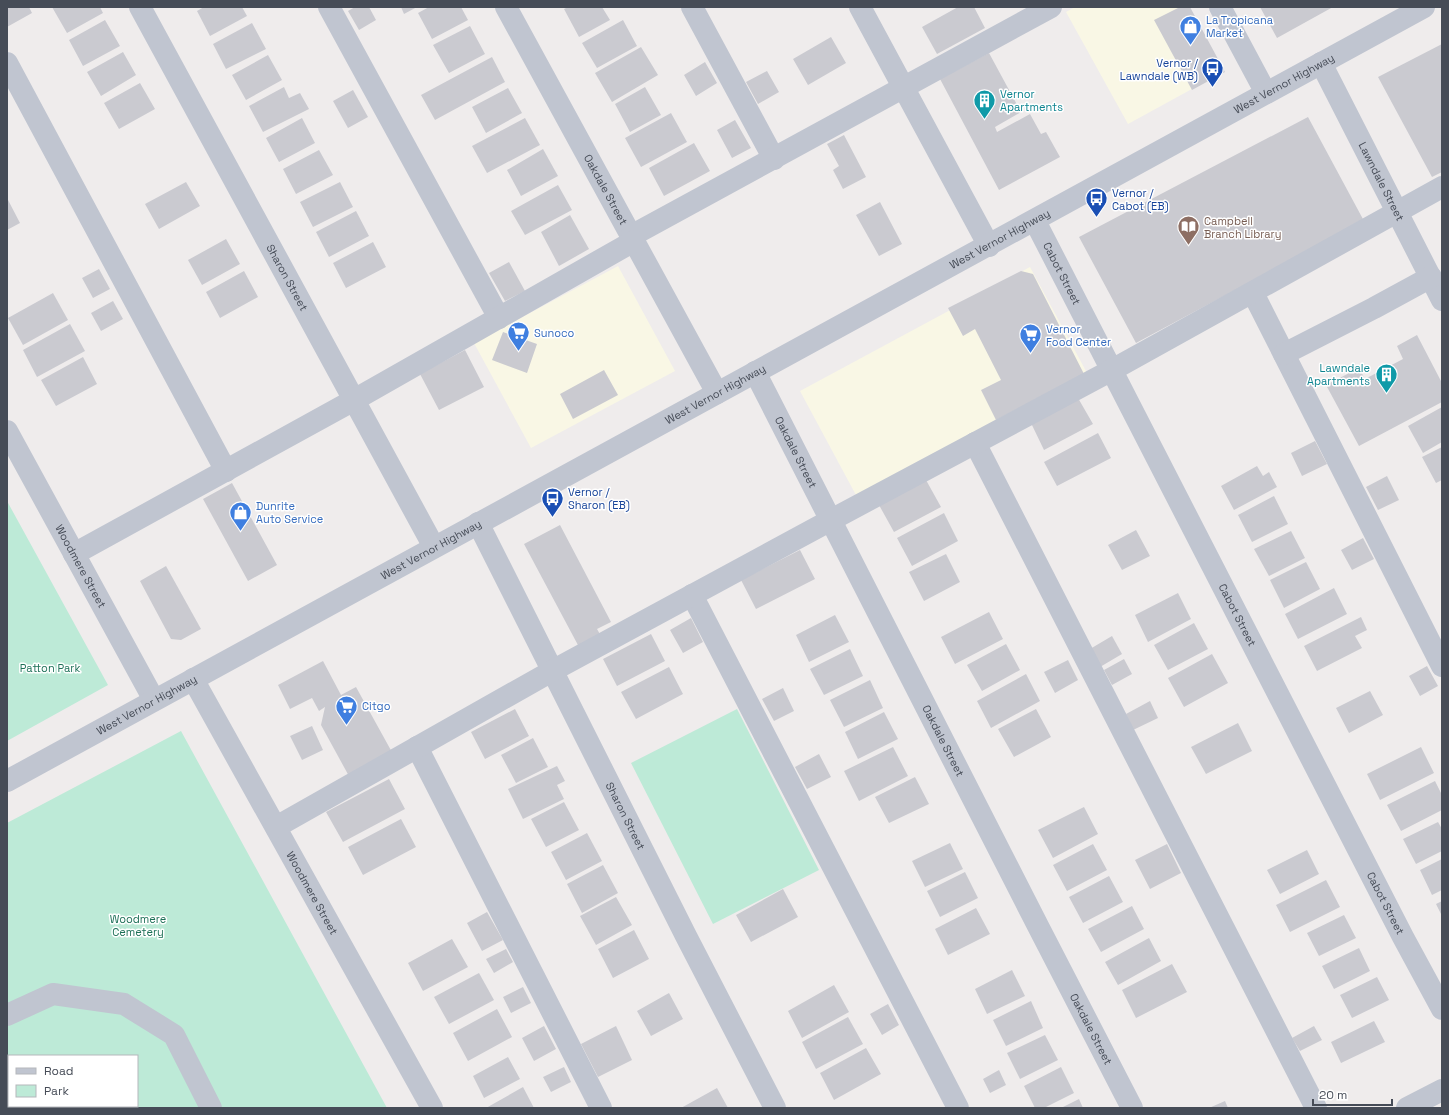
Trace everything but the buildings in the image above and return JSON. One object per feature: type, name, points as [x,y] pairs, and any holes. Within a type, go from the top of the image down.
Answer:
[{"type":"street","name":"Sharon Street","points":[[140,7],[434,547]]},
{"type":"street","points":[[329,7],[499,318]]},
{"type":"street","name":"Oakdale Street","points":[[506,7],[717,393]]},
{"type":"street","points":[[692,7],[774,158]]},
{"type":"street","points":[[860,7],[989,246]]},
{"type":"street","points":[[1220,7],[1266,93]]},
{"type":"street","name":"West Vernor Highway","points":[[7,781],[755,372],[1035,221],[1424,7]]},
{"type":"street","points":[[74,554],[354,400],[499,318],[633,238],[774,158],[1048,8]]},
{"type":"street","points":[[7,63],[226,471]]},
{"type":"street","name":"Lawndale Street","points":[[1321,63],[1442,300]]},
{"type":"street","points":[[276,827],[552,671],[1112,370],[1442,187]]},
{"type":"street","name":"Cabot Street","points":[[1035,221],[1399,930],[1442,1009]]},
{"type":"street","points":[[1284,354],[1431,277]]},
{"type":"street","points":[[1253,293],[1442,666]]},
{"type":"street","name":"Oakdale Street","points":[[755,372],[1132,1108]]},
{"type":"street","name":"Woodmere Street","points":[[7,432],[154,700]]},
{"type":"street","points":[[975,443],[1316,1108]]},
{"type":"street","name":"Sharon Street","points":[[478,523],[686,936],[775,1108]]},
{"type":"street","points":[[692,595],[958,1108]]},
{"type":"street","name":"Woodmere Street","points":[[193,679],[432,1108]]},
{"type":"street","points":[[417,747],[601,1108]]},
{"type":"street","points":[[7,1015],[53,994],[124,1004],[174,1035],[211,1108]]},
{"type":"street","points":[[1407,1108],[1442,1090]]},
{"type":"shaded area","points":[[1075,7],[1188,7],[1223,72],[1128,124],[1066,12]]},
{"type":"shaded area","points":[[618,266],[675,371],[531,448],[474,343]]},
{"type":"shaded area","points":[[1030,267],[1087,373],[857,497],[800,391]]},
{"type":"green space","name":"Patton Park","points":[[7,501],[108,685],[7,741]]},
{"type":"green space","points":[[737,709],[819,870],[713,924],[631,763]]},
{"type":"green space","name":"Woodmere Cemetery","points":[[181,731],[387,1108],[7,1108],[7,823]]},
{"type":"place","name":"La Tropicana Market","points":[[1190,46]]},
{"type":"place","name":"Vernor / Lawndale (WB)","points":[[1213,88]]},
{"type":"place","name":"Vernor Apartments","points":[[984,120]]},
{"type":"place","name":"Vernor / Cabot (EB)","points":[[1097,218]]},
{"type":"place","name":"Campbell Branch Library","points":[[1189,246]]},
{"type":"place","name":"Sunoco","points":[[518,352]]},
{"type":"place","name":"Vernor Food Center","points":[[1031,354]]},
{"type":"place","name":"Lawndale Apartments","points":[[1386,394]]},
{"type":"place","name":"Vernor / Sharon (EB)","points":[[552,518]]},
{"type":"place","name":"Dunrite Auto Service","points":[[240,532]]},
{"type":"place","name":"Citgo","points":[[347,726]]}]
